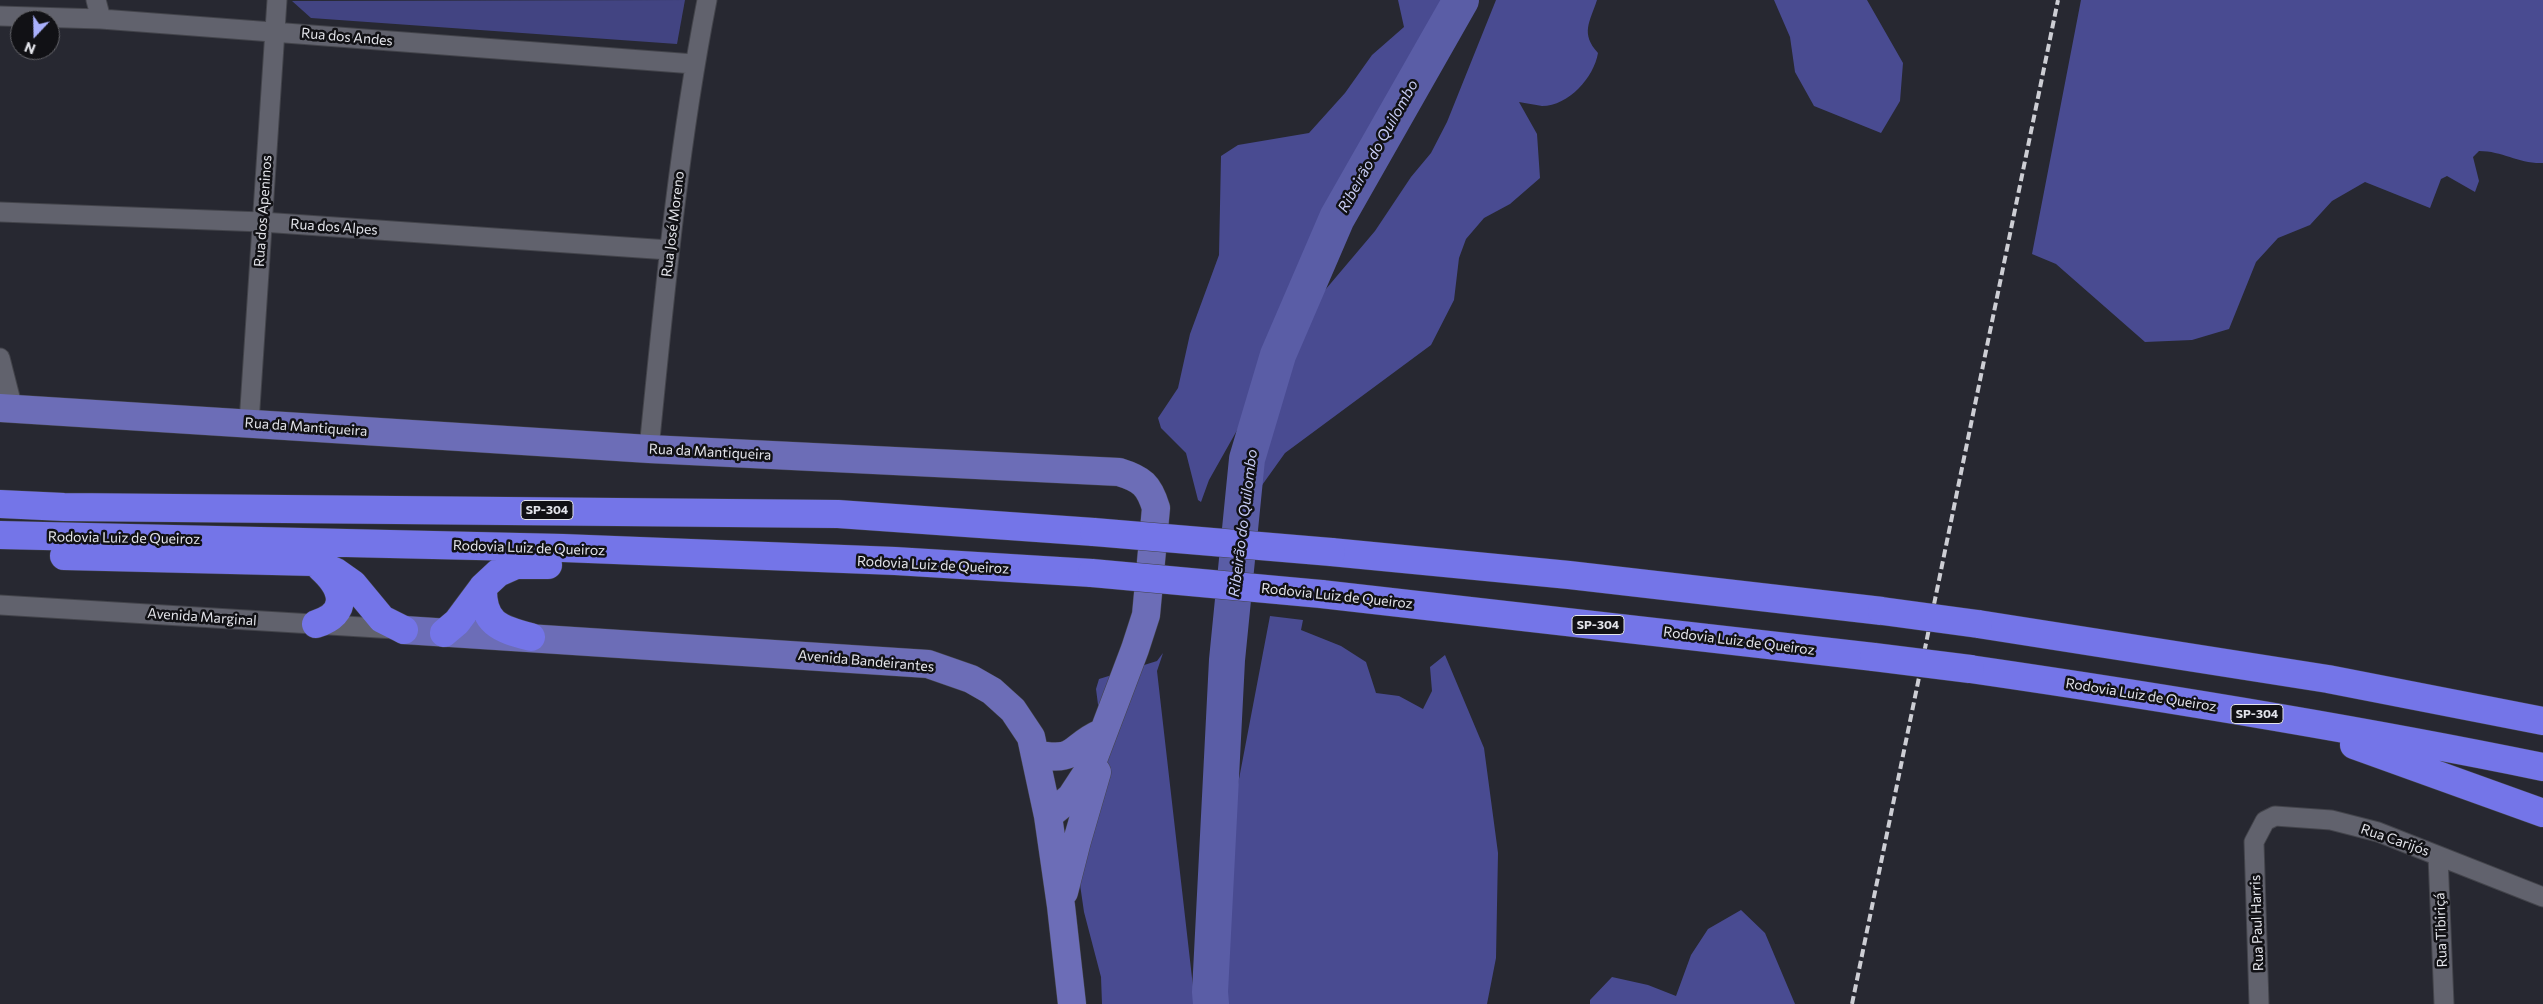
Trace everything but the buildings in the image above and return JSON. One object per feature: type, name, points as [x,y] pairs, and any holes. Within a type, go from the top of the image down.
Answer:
[{"type":"highway","name":"SP-304","points":[[0,504],[74,507],[838,514],[1094,532],[1331,552],[1569,575],[1978,624],[2328,679],[2543,721]]},
{"type":"highway","name":"Rodovia Luiz de Queiroz","points":[[0,535],[563,548],[1092,573],[1321,594],[1970,669],[2150,695],[2452,748],[2543,767]]},
{"type":"highway","points":[[0,553],[174,560],[314,562],[336,572],[352,584],[382,619],[404,630]]},
{"type":"highway","points":[[444,633],[468,610],[483,587],[498,573],[516,565],[729,567],[865,561]]},
{"type":"highway","points":[[314,562],[333,579],[341,592],[339,607],[330,620],[316,624]]},
{"type":"highway","points":[[483,587],[482,604],[487,616],[510,632],[531,638]]},
{"type":"highway","points":[[2328,679],[2393,680],[2543,701]]},
{"type":"highway","points":[[2262,715],[2413,764],[2543,813]]},
{"type":"main road","name":"Rua da Mantiqueira","points":[[6,408],[649,450],[1119,472],[1138,478],[1151,492],[1156,508],[1146,615],[1090,768],[1079,786],[1065,803],[1046,807]]},
{"type":"main road","name":"Avenida Bandeirantes","points":[[404,630],[928,664],[971,679],[992,691],[1017,717],[1031,737],[1046,807],[1061,906],[1072,1004]]},
{"type":"main road","points":[[1035,754],[1056,758],[1067,756],[1081,747],[1089,738],[1101,734],[1103,750],[1061,906]]},
{"type":"street","points":[[96,0],[101,18]]},
{"type":"street","name":"Rua dos Apeninos","points":[[249,423],[277,0]]},
{"type":"street","name":"Rua José Moreno","points":[[649,450],[668,250],[694,64],[707,0]]},
{"type":"street","name":"Rua dos Andes","points":[[0,16],[101,18],[694,64]]},
{"type":"street","name":"Rua dos Alpes","points":[[0,212],[262,222],[668,250]]},
{"type":"street","points":[[0,358],[6,408]]},
{"type":"street","name":"Avenida Marginal","points":[[0,605],[404,630]]},
{"type":"street","name":"Rua Carijós","points":[[2254,842],[2265,821],[2275,816],[2331,820],[2378,832],[2543,897]]},
{"type":"street","name":"Rua Paul Harris","points":[[2254,842],[2259,1004]]},
{"type":"street","name":"Rua Tibiriçá","points":[[2438,856],[2444,1004]]},
{"type":"shaded area","points":[[685,0],[677,44],[311,18],[292,1]]},
{"type":"shaded area","points":[[1398,0],[1465,0],[1427,93],[1209,480],[1201,502],[1198,500],[1186,453],[1161,428],[1158,418],[1178,388],[1190,334],[1219,255],[1221,156],[1238,145],[1309,133],[1345,93],[1372,55],[1404,27]]},
{"type":"shaded area","points":[[1496,0],[1597,0],[1589,21],[1588,33],[1589,39],[1598,53],[1596,62],[1586,80],[1571,96],[1552,105],[1542,106],[1519,102],[1537,134],[1540,178],[1510,204],[1484,218],[1466,239],[1459,258],[1454,300],[1431,345],[1285,453],[1255,495],[1247,499],[1249,468],[1257,430],[1294,338],[1309,309],[1375,231],[1411,177],[1431,153],[1447,122]]},
{"type":"shaded area","points":[[1774,0],[1867,0],[1903,63],[1900,101],[1881,133],[1814,106],[1795,72],[1790,37]]},
{"type":"shaded area","points":[[2081,0],[2543,0],[2543,163],[2526,162],[2496,153],[2479,151],[2473,157],[2479,181],[2475,192],[2447,176],[2441,179],[2430,208],[2365,182],[2332,201],[2310,225],[2278,238],[2256,262],[2229,329],[2192,340],[2145,342],[2056,264],[2032,254]]},
{"type":"shaded area","points":[[1270,616],[1303,620],[1301,630],[1341,646],[1366,662],[1376,693],[1399,696],[1423,709],[1432,691],[1430,667],[1445,655],[1484,748],[1498,853],[1496,958],[1487,1004],[1211,1004],[1202,929],[1205,891],[1215,850],[1235,800]]},
{"type":"shaded area","points":[[1163,653],[1157,671],[1195,1004],[1102,1004],[1101,977],[1084,912],[1076,857],[1103,743],[1096,689],[1099,679],[1157,661]]},
{"type":"shaded area","points":[[1741,910],[1765,933],[1795,1004],[1590,1004],[1590,1000],[1612,977],[1648,985],[1676,996],[1691,955],[1708,929]]},
{"type":"waterway","name":"Ribeirão do Quilombo","points":[[1211,1004],[1210,992],[1227,660],[1247,459],[1278,355],[1337,218],[1461,0]]},
{"type":"railway","points":[[1852,1004],[2058,0]]}]
